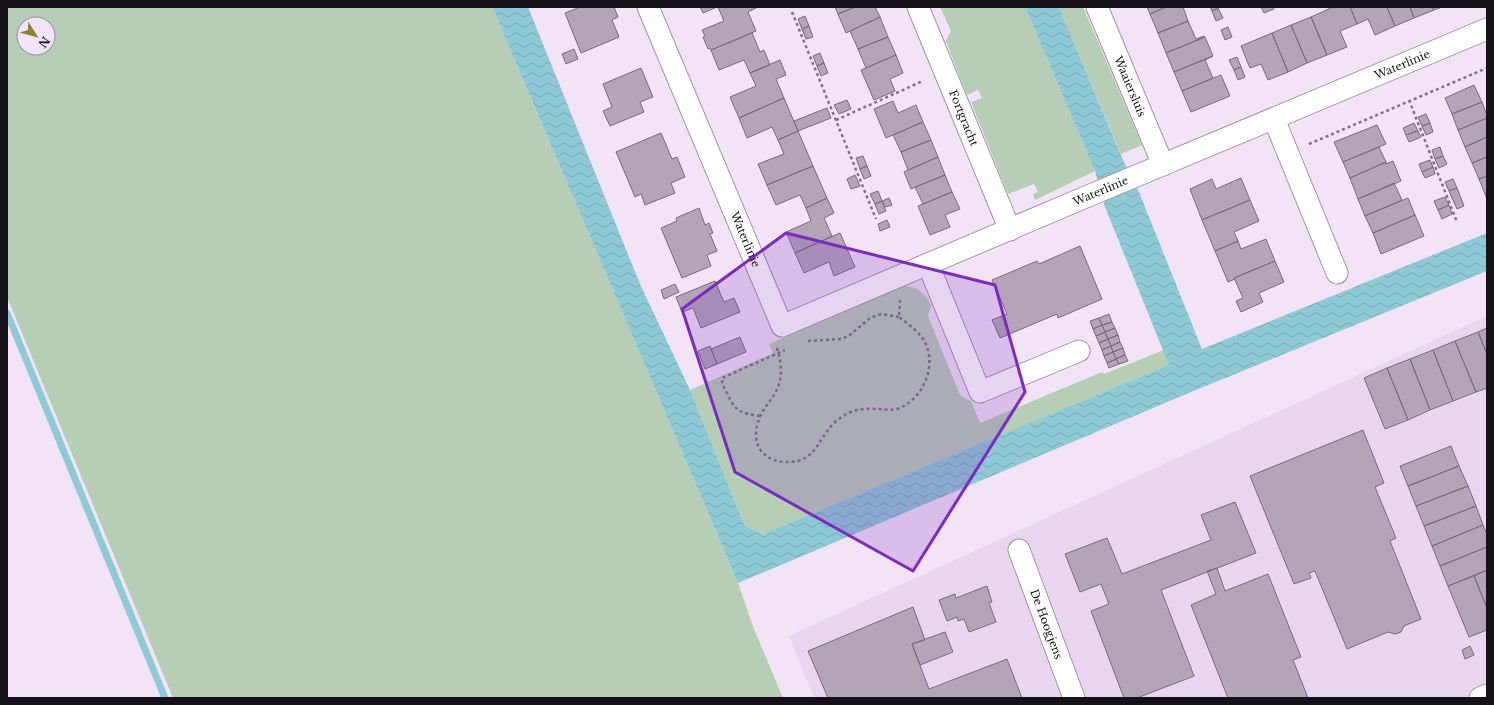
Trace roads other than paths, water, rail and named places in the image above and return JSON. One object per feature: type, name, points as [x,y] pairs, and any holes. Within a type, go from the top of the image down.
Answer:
[{"type":"street","name":"Waterlinie","points":[[648,7],[782,326],[1080,199],[1487,29]]},
{"type":"street","name":"Fortgracht","points":[[918,7],[1010,230]]},
{"type":"street","name":"Waaiersluis","points":[[1098,7],[1163,165]]},
{"type":"street","points":[[1274,119],[1337,274]]},
{"type":"street","points":[[928,264],[980,392],[1079,350]]},
{"type":"street","name":"De Hoogjens","points":[[1019,550],[1074,698]]},
{"type":"street","points":[[1480,698],[1487,695]]},
{"type":"water","points":[[492,7],[528,7],[640,284],[690,390],[745,526],[764,534],[1169,365],[1105,207],[1095,171],[1025,7],[1059,7],[1123,160],[1139,192],[1202,349],[1487,233],[1487,271],[1191,392],[738,583]]},
{"type":"waterway","points":[[7,313],[165,698]]}]
